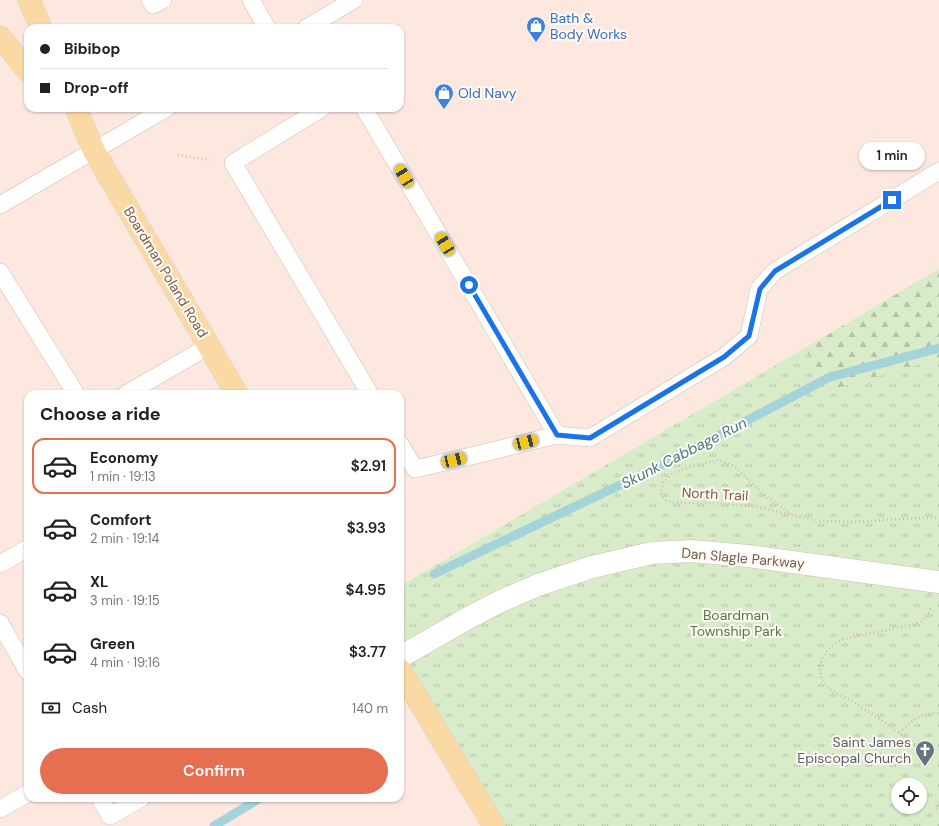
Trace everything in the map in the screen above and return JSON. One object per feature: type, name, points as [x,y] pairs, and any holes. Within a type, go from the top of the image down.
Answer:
[{"type":"main road","points":[[29,0],[39,24]]},
{"type":"main road","points":[[0,37],[24,66]]},
{"type":"main road","name":"Boardman Poland Road","points":[[62,112],[94,151]]},
{"type":"main road","name":"Boardman Poland Road","points":[[78,112],[94,151],[235,390]]},
{"type":"main road","points":[[404,677],[494,826]]},
{"type":"street","name":"Dan Slagle Parkway","points":[[404,655],[470,617],[507,598],[538,585],[592,567],[652,553],[691,551],[748,556],[939,582]]},
{"type":"lane","points":[[150,0],[154,5],[163,0]]},
{"type":"lane","points":[[251,0],[265,24]]},
{"type":"lane","points":[[315,24],[354,0]]},
{"type":"lane","points":[[0,205],[160,112]]},
{"type":"lane","points":[[316,112],[233,163],[368,390]]},
{"type":"lane","points":[[366,112],[557,435]]},
{"type":"lane","points":[[404,451],[415,469],[557,435],[590,438],[724,357],[749,336],[760,289],[775,271],[939,171]]},
{"type":"lane","points":[[0,272],[74,390]]},
{"type":"lane","points":[[133,390],[209,346]]},
{"type":"lane","points":[[0,564],[24,550]]},
{"type":"lane","points":[[0,623],[24,665]]},
{"type":"lane","points":[[0,809],[24,795]]},
{"type":"lane","points":[[102,802],[110,816],[135,802]]},
{"type":"path","points":[[178,156],[233,163]]},
{"type":"path","name":"North Trail","points":[[791,514],[767,497],[734,466],[718,460],[692,466],[673,473],[663,483],[660,492],[665,500],[678,503],[753,506],[820,521],[853,522],[939,518]]},
{"type":"path","points":[[918,747],[858,704],[829,688],[823,682],[820,667],[822,659],[835,643],[843,639],[916,624],[924,620],[928,615],[932,604]]},
{"type":"path","points":[[900,733],[907,724],[918,717],[928,713],[939,713]]},
{"type":"path","points":[[939,802],[936,807],[939,810]]},
{"type":"shaded area","points":[[0,0],[939,0],[939,269],[404,584],[404,390],[24,390],[24,802],[404,802],[404,677],[494,826],[0,826]]},
{"type":"green space","name":"Boardman Township Park","points":[[939,269],[939,826],[494,826],[404,677],[404,584]]},
{"type":"green space","points":[[939,269],[939,359],[830,391],[805,348]]},
{"type":"waterway","name":"Skunk Cabbage Run","points":[[434,574],[668,462],[830,377],[939,348]]},
{"type":"waterway","name":"Skunk Cabbage Run","points":[[214,826],[253,802]]},
{"type":"place","name":"Bath & Body Works","points":[[536,43]]},
{"type":"place","name":"Old Navy","points":[[444,110]]},
{"type":"place","name":"Saint James Episcopal Church","points":[[925,767]]},
{"type":"route","points":[[469,285],[557,435],[590,438],[724,357],[749,336],[760,289],[775,271],[892,200]]}]
